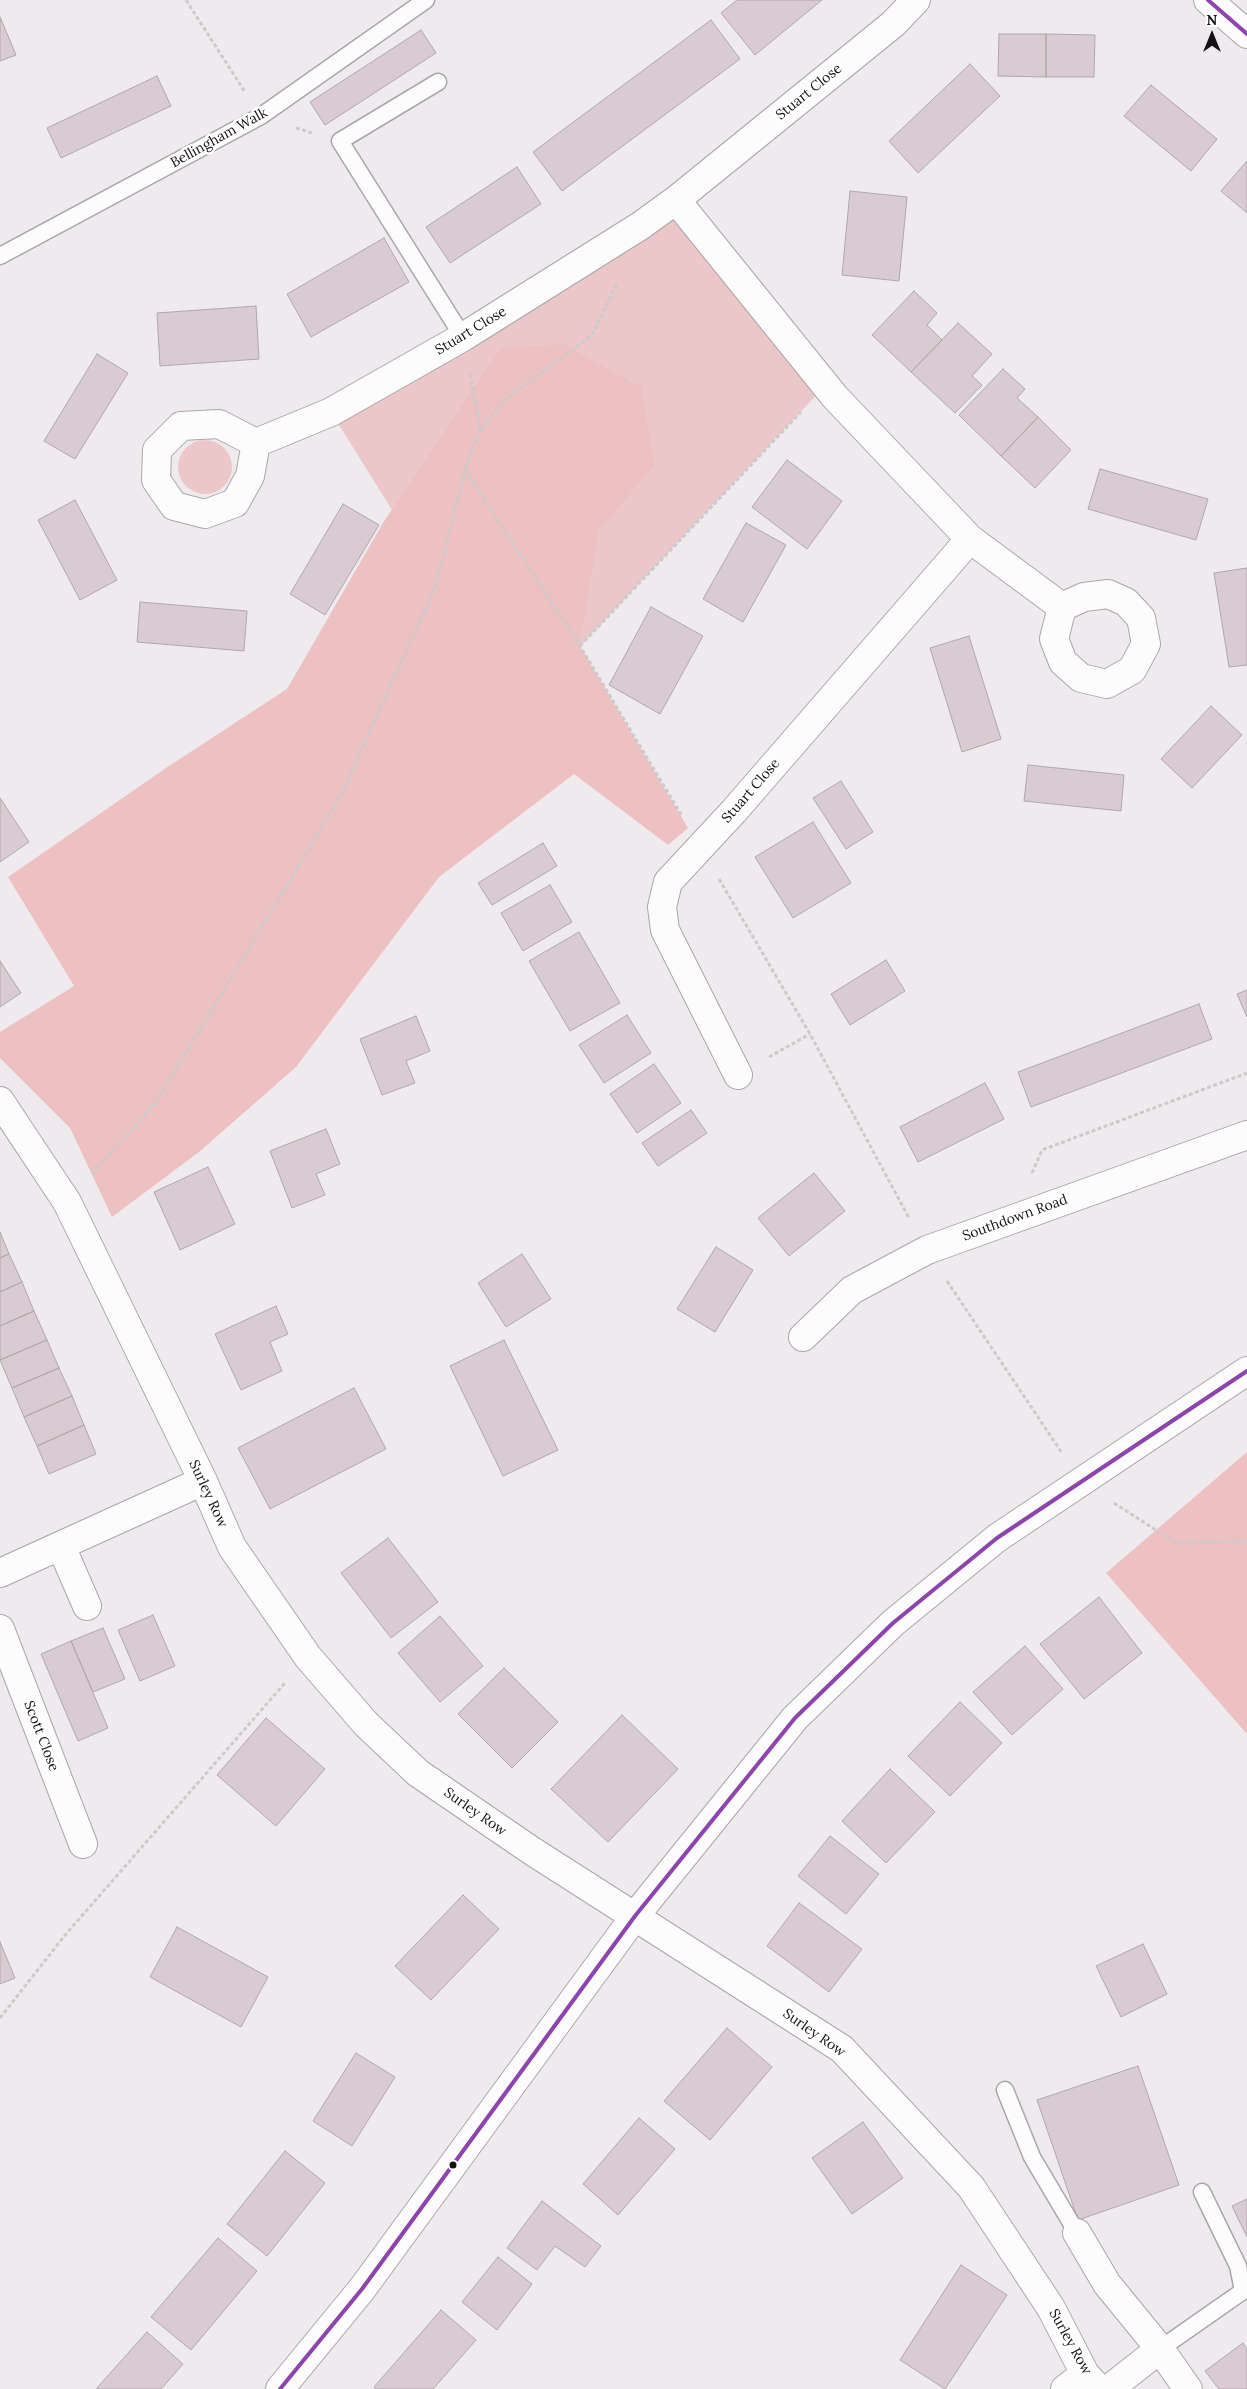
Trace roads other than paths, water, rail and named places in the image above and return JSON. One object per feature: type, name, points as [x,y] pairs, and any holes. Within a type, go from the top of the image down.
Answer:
[{"type":"street","name":"Stuart Close","points":[[256,443],[331,412],[463,337],[632,232],[676,200],[893,24],[916,0]]},
{"type":"street","points":[[1208,0],[1247,34]]},
{"type":"street","points":[[676,200],[826,385],[970,539],[1062,607]]},
{"type":"street","name":"Stuart Close","points":[[738,1075],[666,930],[662,907],[668,882],[734,811],[970,539]]},
{"type":"street","name":"Surley Row","points":[[0,1101],[66,1202],[203,1481],[232,1547],[308,1657],[366,1724],[418,1773],[532,1851],[842,2050],[971,2187],[1052,2308],[1083,2384]]},
{"type":"street","name":"Southdown Road","points":[[803,1337],[852,1290],[926,1250],[1247,1135]]},
{"type":"street","points":[[280,2389],[362,2289],[635,1916],[795,1718],[901,1617],[997,1538],[1247,1371]]},
{"type":"street","points":[[0,1573],[203,1481]]},
{"type":"street","points":[[61,1546],[87,1606]]},
{"type":"street","name":"Scott Close","points":[[0,1629],[83,1844]]},
{"type":"street","points":[[1077,2232],[1107,2284],[1160,2349],[1188,2389]]},
{"type":"street","points":[[1109,2389],[1160,2349]]},
{"type":"lane","name":"Bellingham Walk","points":[[0,256],[261,116],[426,0]]},
{"type":"lane","points":[[438,82],[340,142],[463,337]]},
{"type":"lane","points":[[1005,2090],[1032,2157],[1077,2232]]},
{"type":"lane","points":[[1160,2349],[1243,2291],[1238,2266],[1202,2192]]}]
